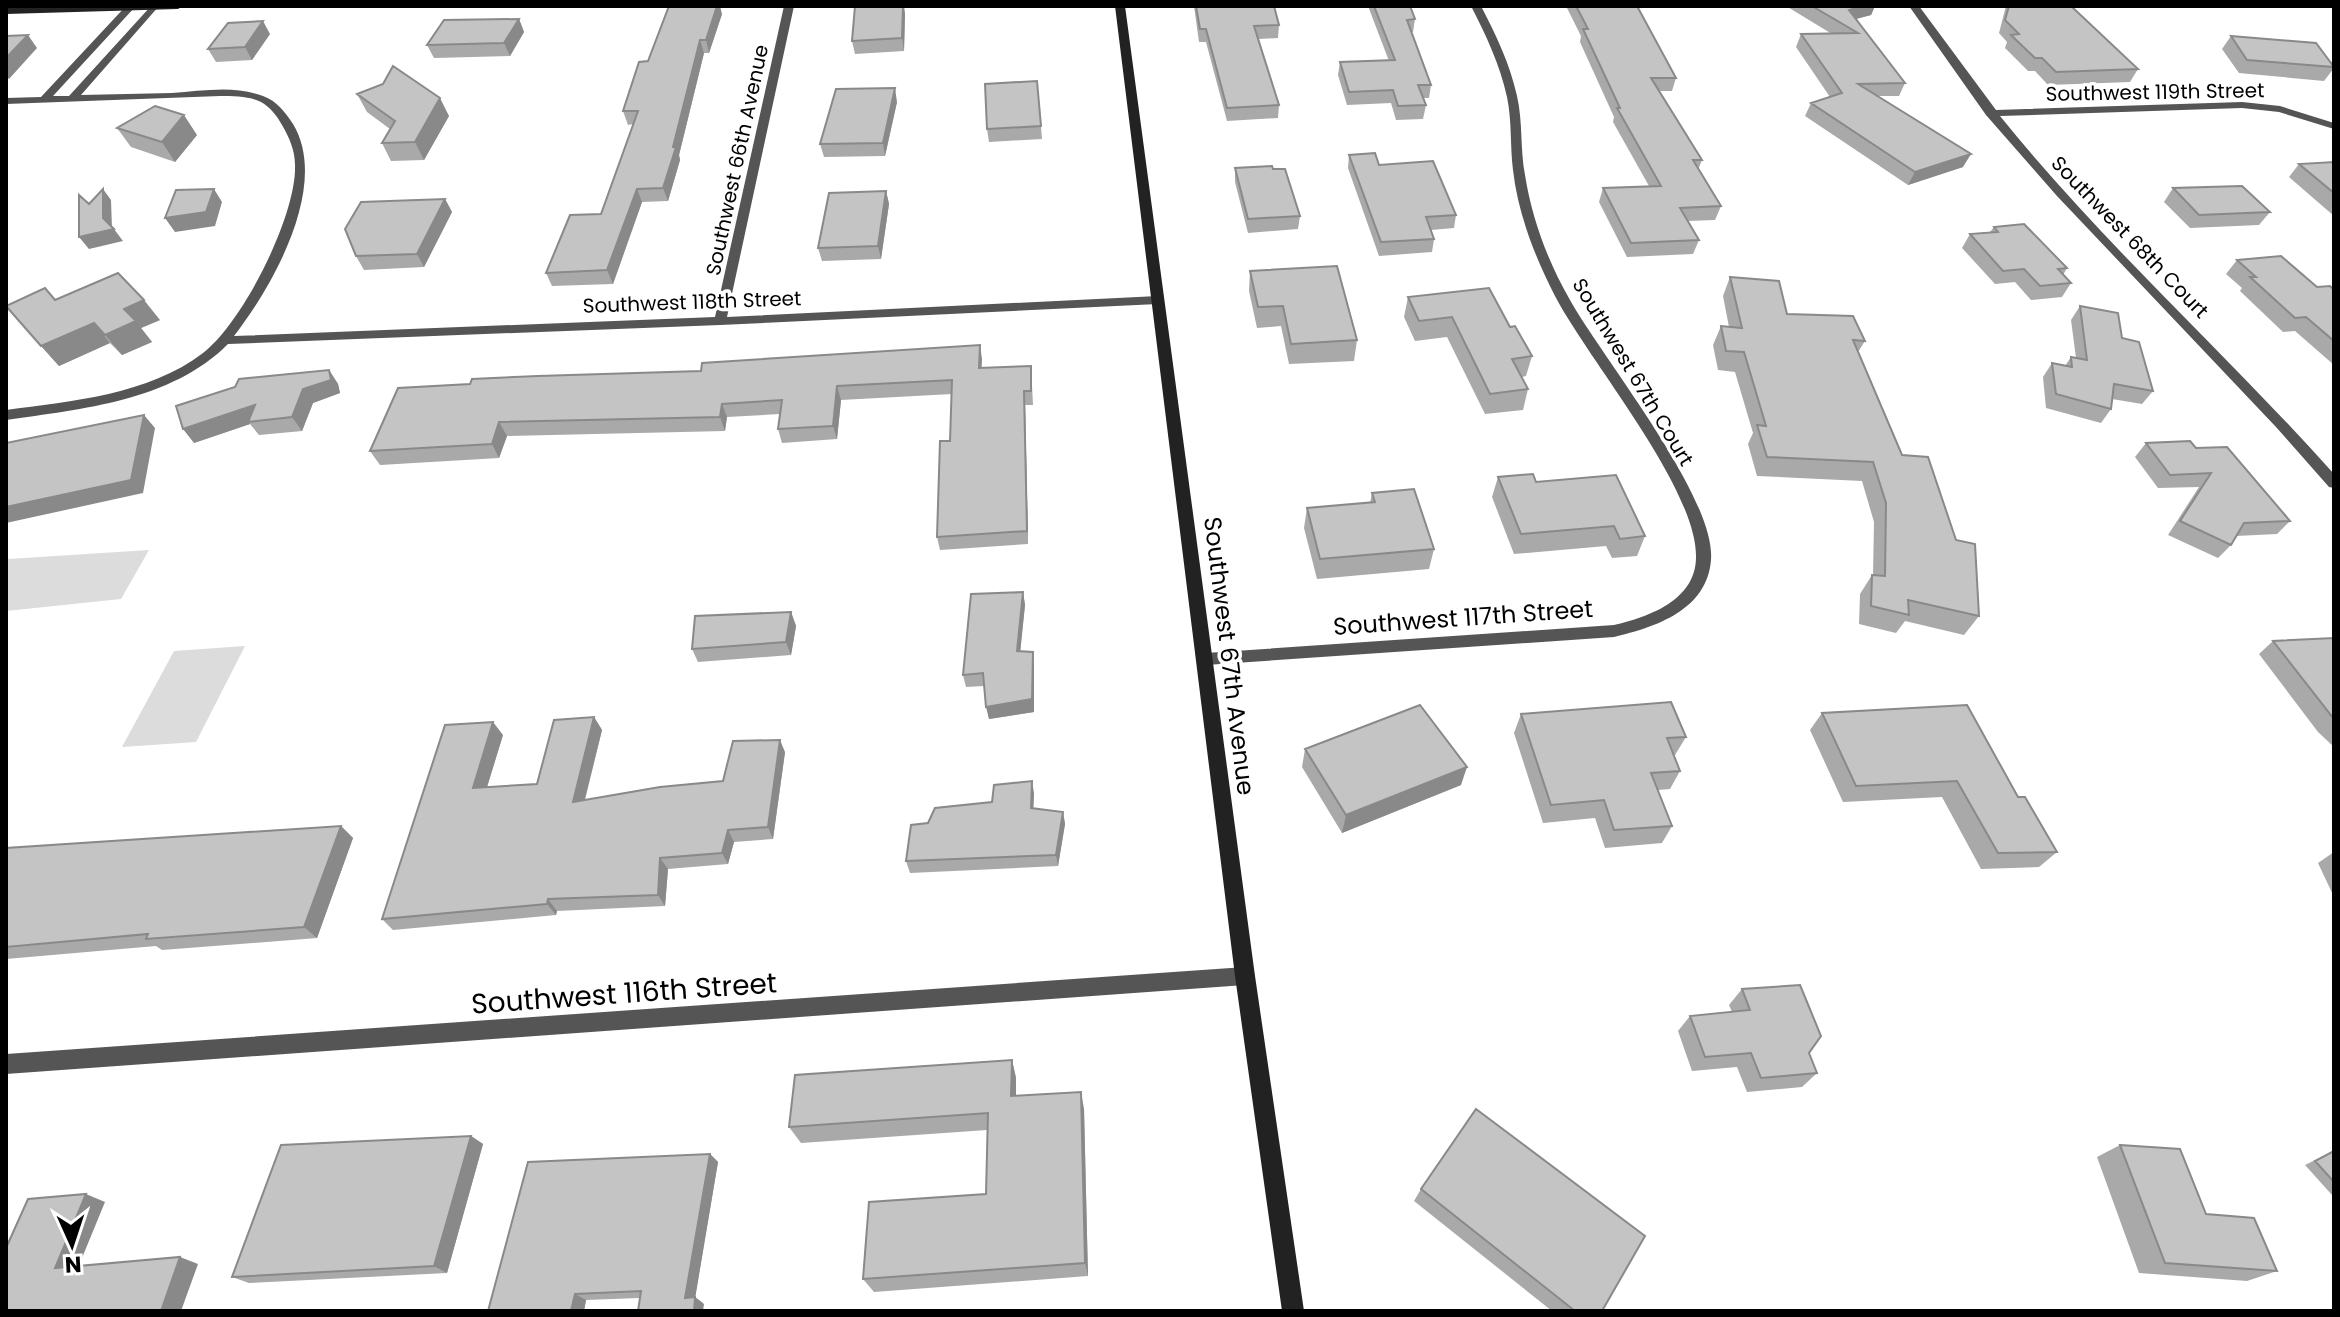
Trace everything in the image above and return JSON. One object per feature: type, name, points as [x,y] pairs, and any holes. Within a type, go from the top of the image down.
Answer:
[{"type":"main road","points":[[6,11],[178,6]]},
{"type":"main road","name":"Southwest 67th Avenue","points":[[1120,6],[1245,976],[1293,1311]]},
{"type":"street","name":"Southwest 66th Avenue","points":[[720,321],[789,6]]},
{"type":"street","name":"Southwest 67th Court","points":[[1476,6],[1499,55],[1512,95],[1520,179],[1542,254],[1577,326],[1657,447],[1691,509],[1704,546],[1701,574]]},
{"type":"street","name":"Southwest 68th Court","points":[[1914,6],[1990,113],[2039,169],[2216,352],[2334,483]]},
{"type":"street","points":[[44,100],[130,7]]},
{"type":"street","points":[[72,99],[155,7]]},
{"type":"street","points":[[6,101],[256,97],[270,102],[290,128],[299,150],[301,171],[294,213],[259,286],[227,340],[182,372],[148,387],[103,399],[6,415]]},
{"type":"street","name":"Southwest 119th Street","points":[[1990,113],[2242,105],[2280,109],[2334,126]]},
{"type":"street","name":"Southwest 118th Street","points":[[227,340],[1158,300]]},
{"type":"street","name":"Southwest 117th Street","points":[[1206,659],[1614,631],[1636,627],[1669,612],[1684,602],[1701,574]]},
{"type":"street","name":"Southwest 116th Street","points":[[6,1064],[1245,976]]},
{"type":"shaded area","points":[[149,550],[121,599],[6,611],[8,559]]},
{"type":"shaded area","points":[[245,646],[196,742],[122,747],[174,651]]},
{"type":"building","points":[[669,6],[717,6],[706,40],[700,40],[673,147],[676,147],[663,188],[637,189],[607,270],[546,273],[570,215],[601,214],[638,111],[623,111],[639,62],[648,61]]},
{"type":"building","points":[[855,6],[903,6],[902,38],[852,41]]},
{"type":"building","points":[[1196,6],[1274,6],[1279,25],[1254,26],[1279,105],[1227,108],[1206,29],[1200,29]]},
{"type":"building","points":[[1374,6],[1410,6],[1415,19],[1407,20],[1431,85],[1418,85],[1426,105],[1398,106],[1393,90],[1349,92],[1340,62],[1395,60]]},
{"type":"building","points":[[1576,6],[1637,6],[1676,78],[1651,78],[1702,160],[1693,160],[1721,206],[1680,208],[1699,240],[1631,243],[1603,188],[1661,186],[1617,108],[1620,108],[1583,29],[1588,29]]},
{"type":"building","points":[[1812,6],[1863,6],[1849,10],[1905,83],[1858,84],[1971,154],[1915,172],[1811,103],[1842,93],[1801,34],[1858,33]]},
{"type":"building","points":[[2009,6],[2071,6],[2138,69],[2056,72],[2042,58],[2035,58],[2011,35],[2019,34],[2005,20]]},
{"type":"building","points":[[519,19],[504,43],[427,45],[444,20]]},
{"type":"building","points":[[263,21],[245,47],[208,49],[228,23]]},
{"type":"building","points":[[28,35],[6,58],[6,36]]},
{"type":"building","points":[[2231,36],[2316,43],[2334,67],[2247,60]]},
{"type":"building","points":[[393,66],[440,98],[415,142],[382,143],[395,121],[357,94],[383,84]]},
{"type":"building","points":[[1037,81],[1041,126],[987,129],[985,84]]},
{"type":"building","points":[[895,88],[883,143],[820,144],[836,89]]},
{"type":"building","points":[[155,106],[184,115],[162,142],[117,128]]},
{"type":"building","points":[[1375,153],[1379,165],[1433,161],[1456,215],[1426,217],[1434,239],[1381,242],[1349,155]]},
{"type":"building","points":[[2334,162],[2334,193],[2299,164]]},
{"type":"building","points":[[1272,166],[1273,169],[1285,169],[1300,216],[1248,219],[1235,168]]},
{"type":"building","points":[[2242,186],[2270,212],[2199,215],[2173,188]]},
{"type":"building","points":[[103,189],[103,218],[114,229],[79,237],[79,195],[89,204]]},
{"type":"building","points":[[214,189],[206,212],[165,218],[176,190]]},
{"type":"building","points":[[886,191],[878,246],[818,248],[829,193]]},
{"type":"building","points":[[445,199],[417,254],[356,256],[345,229],[361,202]]},
{"type":"building","points":[[2024,224],[2067,268],[2058,269],[2071,283],[2040,286],[2024,269],[2003,271],[1970,234],[1998,232],[1994,227]]},
{"type":"building","points":[[2281,256],[2317,287],[2330,286],[2334,290],[2334,341],[2306,317],[2295,318],[2250,277],[2256,277],[2237,260]]},
{"type":"building","points":[[1337,266],[1357,340],[1291,344],[1283,306],[1258,307],[1250,271]]},
{"type":"building","points":[[118,273],[144,300],[124,309],[136,321],[105,335],[94,323],[41,346],[6,306],[45,288],[55,300]]},
{"type":"building","points":[[1730,277],[1779,281],[1787,314],[1853,316],[1865,341],[1853,340],[1902,455],[1928,457],[1956,540],[1975,544],[1979,616],[1908,600],[1909,615],[1871,606],[1872,575],[1885,576],[1886,503],[1873,462],[1767,457],[1757,425],[1766,426],[1744,352],[1726,351],[1721,326],[1742,328]]},
{"type":"building","points":[[1489,288],[1510,327],[1515,326],[1532,356],[1512,359],[1528,389],[1490,394],[1452,317],[1419,321],[1408,297]]},
{"type":"building","points":[[2080,306],[2118,313],[2122,338],[2139,342],[2153,391],[2114,384],[2111,409],[2056,394],[2052,363],[2072,367],[2071,357],[2087,360]]},
{"type":"building","points":[[980,345],[979,368],[1031,366],[1031,391],[1024,391],[1027,531],[937,537],[940,441],[950,441],[952,380],[837,386],[833,426],[778,429],[782,400],[722,404],[720,417],[499,422],[492,444],[370,451],[398,388],[470,384],[472,379],[701,371],[702,363]]},
{"type":"building","points":[[329,370],[331,380],[303,389],[292,417],[248,422],[255,405],[183,429],[176,406],[235,387],[239,379]]},
{"type":"building","points":[[144,415],[131,480],[6,507],[6,443]]},
{"type":"building","points":[[2190,441],[2196,448],[2227,447],[2290,521],[2244,523],[2231,545],[2180,521],[2211,473],[2170,475],[2146,443]]},
{"type":"building","points":[[1533,474],[1536,482],[1616,475],[1645,536],[1620,539],[1614,526],[1521,534],[1498,477]]},
{"type":"building","points":[[1414,489],[1434,549],[1320,559],[1307,508],[1375,502],[1372,493]]},
{"type":"building","points":[[1023,592],[1017,651],[1033,652],[1032,699],[986,707],[983,673],[963,675],[971,594]]},
{"type":"building","points":[[791,612],[786,642],[692,649],[695,616]]},
{"type":"building","points":[[2334,638],[2334,719],[2273,641]]},
{"type":"building","points":[[1671,702],[1686,737],[1667,738],[1680,771],[1651,773],[1672,826],[1614,830],[1604,800],[1551,805],[1521,714]]},
{"type":"building","points":[[1420,705],[1467,767],[1346,815],[1305,749]]},
{"type":"building","points":[[1967,705],[2018,797],[2025,797],[2057,852],[1998,853],[1957,781],[1856,786],[1822,713]]},
{"type":"building","points":[[594,717],[573,802],[660,787],[723,781],[733,741],[780,740],[768,827],[728,830],[722,853],[660,858],[658,895],[548,899],[547,904],[382,919],[445,725],[493,722],[473,788],[537,784],[554,720]]},
{"type":"building","points":[[1032,781],[1031,808],[1063,812],[1056,855],[906,861],[911,825],[928,823],[935,808],[992,802],[994,785]]},
{"type":"building","points":[[341,826],[304,927],[146,939],[148,934],[6,947],[6,848]]},
{"type":"building","points":[[1800,985],[1821,1036],[1809,1053],[1817,1073],[1761,1078],[1751,1053],[1705,1057],[1690,1016],[1750,1010],[1742,989]]},
{"type":"building","points":[[1012,1060],[1011,1096],[1081,1092],[1085,1263],[863,1279],[869,1202],[986,1194],[988,1113],[789,1127],[795,1075]]},
{"type":"building","points":[[1476,1109],[1645,1236],[1602,1311],[1575,1311],[1421,1189]]},
{"type":"building","points":[[471,1136],[434,1266],[232,1277],[281,1145]]},
{"type":"building","points":[[2120,1145],[2180,1149],[2206,1214],[2254,1218],[2277,1271],[2165,1263]]},
{"type":"building","points":[[2334,1151],[2334,1182],[2315,1161]]},
{"type":"building","points":[[710,1154],[685,1298],[695,1297],[694,1311],[638,1311],[641,1291],[575,1294],[571,1311],[488,1311],[528,1162]]},
{"type":"building","points":[[86,1194],[55,1268],[180,1257],[161,1311],[6,1311],[6,1248],[28,1199]]}]
